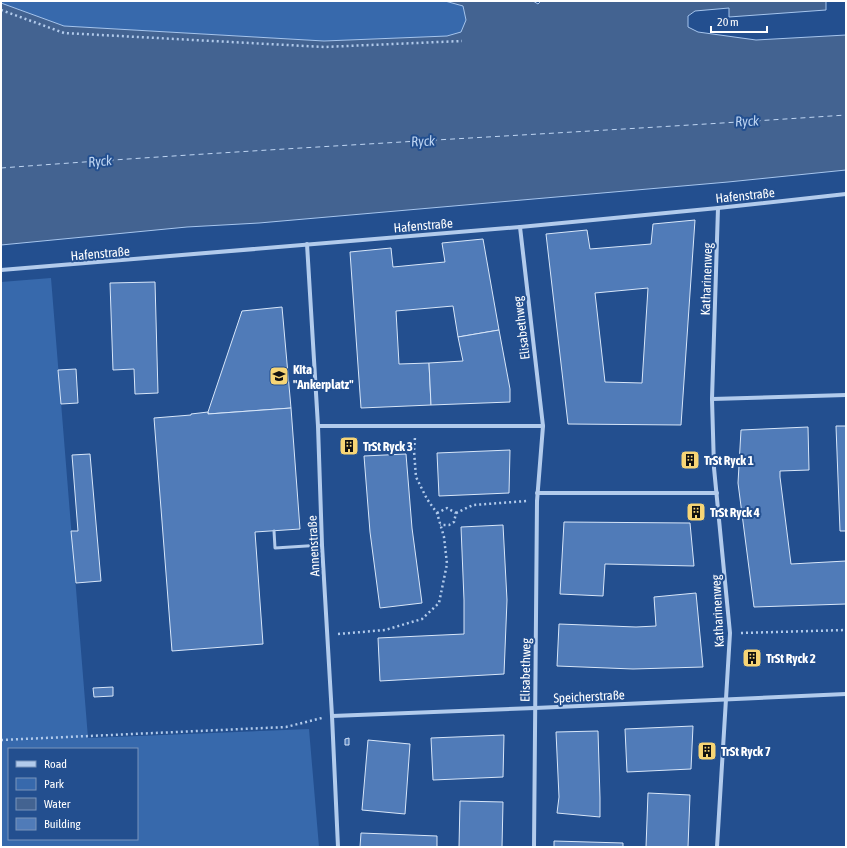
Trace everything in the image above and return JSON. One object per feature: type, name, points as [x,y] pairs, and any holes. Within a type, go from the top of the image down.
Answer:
[{"type":"street","name":"Hafenstraße","points":[[1,270],[520,227],[846,194]]},
{"type":"street","name":"Katharinenweg","points":[[717,847],[730,633],[714,468],[712,399],[718,208]]},
{"type":"street","name":"Elisabethweg","points":[[520,227],[543,426],[537,493],[534,847]]},
{"type":"street","name":"Annenstraße","points":[[307,244],[318,426],[322,545],[328,635],[338,847]]},
{"type":"street","points":[[712,399],[846,395]]},
{"type":"street","points":[[318,426],[543,426]]},
{"type":"street","points":[[537,493],[717,493]]},
{"type":"street","name":"Speicherstraße","points":[[332,716],[846,694]]},
{"type":"lane","points":[[274,531],[275,548],[322,545]]},
{"type":"path","points":[[1,10],[64,33],[324,48],[462,41]]},
{"type":"path","points":[[328,635],[385,630],[422,619],[439,603],[447,564],[444,537],[437,513],[427,499],[416,478],[414,450],[417,426]]},
{"type":"path","points":[[440,525],[449,525],[454,522],[456,513],[473,504],[537,501]]},
{"type":"path","points":[[437,513],[446,508],[456,513]]},
{"type":"path","points":[[730,633],[846,630]]},
{"type":"path","points":[[1,740],[286,727],[332,716]]},
{"type":"green space","points":[[1,1],[445,1],[463,6],[466,20],[462,32],[447,36],[324,41],[64,26],[1,3]]},
{"type":"green space","points":[[51,278],[88,738],[309,729],[319,847],[1,847],[1,282]]},
{"type":"water","name":"Ryck","points":[[445,1],[533,1],[538,4],[541,1],[826,1],[826,10],[729,17],[729,8],[695,11],[688,16],[688,27],[698,32],[756,40],[846,35],[846,170],[728,182],[259,223],[187,227],[1,245],[1,3],[64,26],[324,41],[447,36],[461,32],[466,20],[463,6]]},
{"type":"building","points":[[695,220],[681,425],[568,424],[546,234],[587,230],[590,249],[651,244],[653,224]],"holes":[[[648,288],[642,383],[605,382],[595,293]]]},
{"type":"building","points":[[483,239],[499,330],[458,337],[453,306],[396,311],[399,364],[429,363],[431,405],[361,408],[350,252],[391,248],[393,267],[445,262],[442,243]]},
{"type":"building","points":[[155,282],[158,393],[135,394],[134,369],[113,370],[110,283]]},
{"type":"building","points":[[282,307],[291,408],[208,414],[242,311]]},
{"type":"building","points":[[499,330],[510,389],[510,402],[431,405],[429,363],[463,361],[458,337]]},
{"type":"building","points":[[76,369],[78,403],[61,404],[58,370]]},
{"type":"building","points":[[291,408],[300,529],[255,532],[263,644],[172,651],[154,418],[208,412],[208,414]]},
{"type":"building","points":[[836,426],[846,426],[846,531],[840,531]]},
{"type":"building","points":[[808,427],[809,470],[780,471],[791,564],[846,561],[846,604],[754,607],[738,483],[741,430]]},
{"type":"building","name":"TrSt Ryck 3","points":[[346,443],[353,444],[353,448],[345,448]]},
{"type":"building","points":[[510,450],[509,493],[439,496],[437,453]]},
{"type":"building","points":[[90,454],[101,581],[76,583],[71,531],[78,531],[72,455]]},
{"type":"building","points":[[406,454],[412,528],[422,603],[380,608],[370,532],[364,456]]},
{"type":"building","name":"TrSt Ryck 1","points":[[688,456],[692,456],[693,463],[689,464]]},
{"type":"building","name":"TrSt Ryck 4","points":[[692,509],[700,509],[700,514],[693,514]]},
{"type":"building","points":[[564,522],[690,523],[694,566],[605,564],[603,596],[560,594]]},
{"type":"building","points":[[503,525],[507,600],[504,674],[380,681],[378,638],[464,634],[461,527]]},
{"type":"building","points":[[696,593],[703,667],[633,669],[557,666],[559,624],[636,627],[656,626],[654,597]]},
{"type":"building","name":"TrSt Ryck 2","points":[[748,652],[757,652],[757,665],[748,665]]},
{"type":"building","points":[[113,687],[113,696],[94,697],[93,688]]},
{"type":"building","points":[[693,726],[691,769],[627,772],[625,729]]},
{"type":"building","points":[[598,731],[600,817],[557,813],[559,797],[556,732]]},
{"type":"building","points":[[504,735],[503,777],[433,780],[431,738]]},
{"type":"building","points":[[349,738],[349,745],[345,745],[345,739]]},
{"type":"building","points":[[368,740],[410,744],[405,814],[362,810]]},
{"type":"building","name":"TrSt Ryck 7","points":[[704,748],[709,748],[709,754],[705,754]]},
{"type":"building","points":[[648,793],[690,795],[688,847],[646,847]]},
{"type":"building","points":[[460,801],[503,802],[502,847],[459,847]]},
{"type":"building","points":[[361,833],[437,836],[437,847],[360,847]]},
{"type":"building","points":[[554,841],[623,843],[623,847],[554,847]]},
{"type":"ferry route","points":[[1,168],[846,115]]},
{"type":"place","name":"Kita \"Ankerplatz\"","points":[[279,376]]},
{"type":"place","name":"TrSt Ryck 3","points":[[349,446]]},
{"type":"place","name":"TrSt Ryck 1","points":[[690,460]]},
{"type":"place","name":"TrSt Ryck 4","points":[[696,512]]},
{"type":"place","name":"TrSt Ryck 2","points":[[752,658]]},
{"type":"place","name":"TrSt Ryck 7","points":[[707,751]]}]
